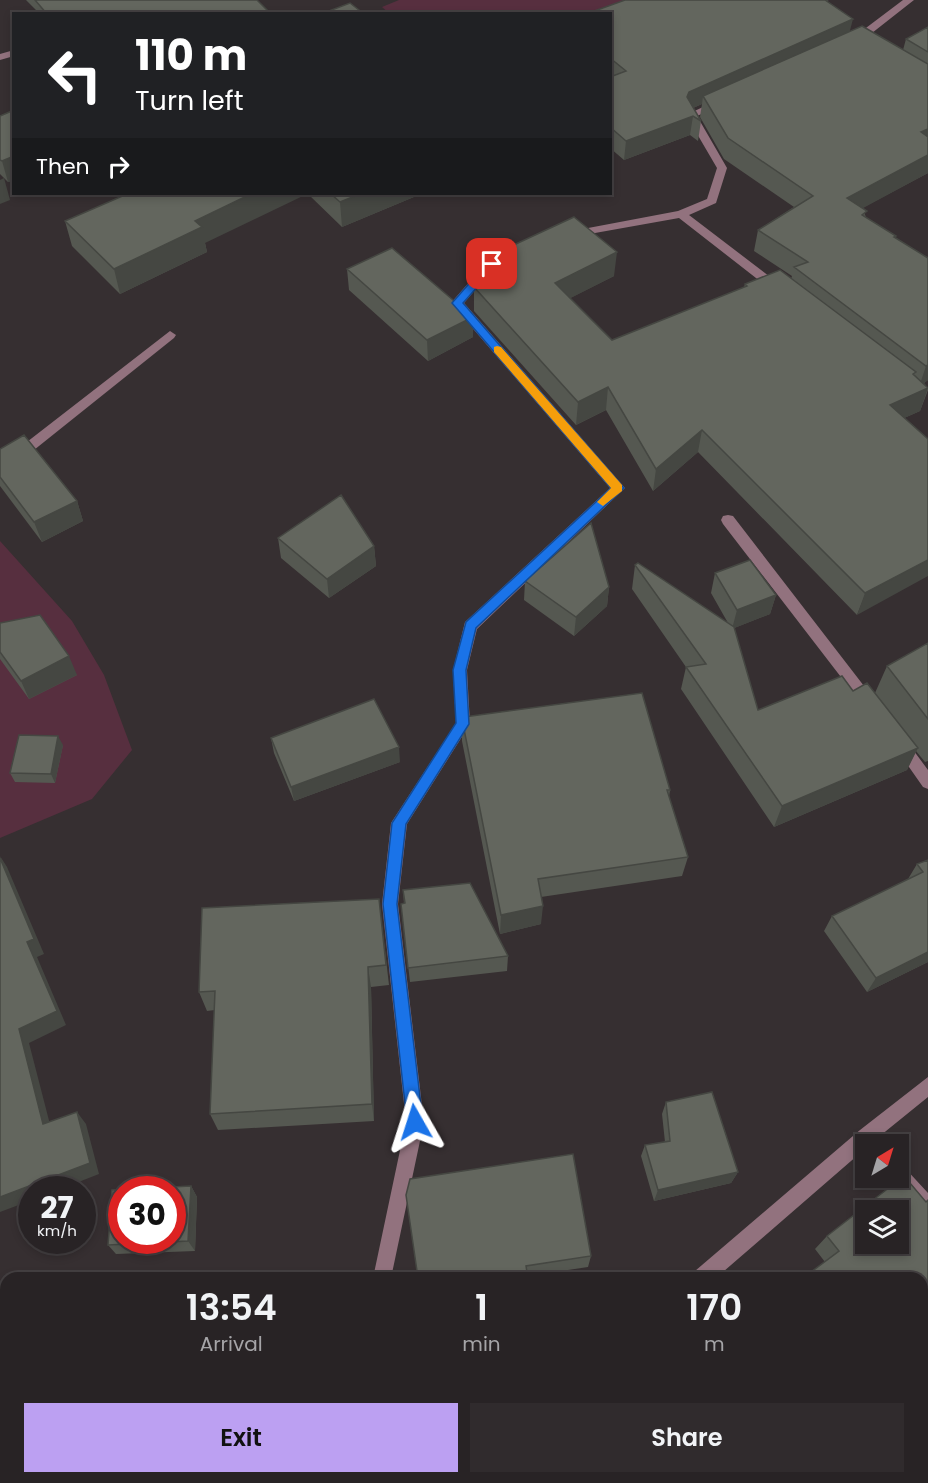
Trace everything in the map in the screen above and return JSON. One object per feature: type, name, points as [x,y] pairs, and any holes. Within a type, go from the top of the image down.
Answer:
[{"type":"street","points":[[839,50],[863,43],[909,0]]},
{"type":"street","points":[[561,237],[681,214],[712,201],[722,168],[691,115],[734,96]]},
{"type":"street","points":[[681,214],[786,294]]},
{"type":"street","points":[[383,1272],[415,1122],[390,904],[399,823],[463,724],[460,670],[470,626],[618,488],[457,303],[492,264],[502,260]]},
{"type":"street","points":[[0,466],[19,455],[170,335]]},
{"type":"street","points":[[728,520],[879,716]]},
{"type":"street","points":[[893,734],[928,782]]},
{"type":"street","points":[[876,1134],[928,1086]]},
{"type":"street","points":[[709,1272],[855,1152]]},
{"type":"street","points":[[909,1185],[928,1207]]},
{"type":"shaded area","points":[[399,0],[709,0],[612,14],[388,12],[382,7]]},
{"type":"shaded area","points":[[0,541],[72,621],[104,675],[132,750],[92,799],[0,838]]},
{"type":"building","points":[[35,0],[257,0],[269,12],[45,12]]},
{"type":"building","points":[[625,0],[825,0],[853,19],[689,92],[687,97],[701,121],[693,116],[626,141],[612,129],[612,76],[626,71],[612,60],[612,12],[592,12]]},
{"type":"building","points":[[350,3],[361,12],[326,12]]},
{"type":"building","points":[[862,26],[928,64],[928,129],[921,132],[928,137],[928,155],[847,198],[867,211],[862,215],[928,258],[928,365],[926,366],[794,267],[808,262],[758,230],[813,196],[728,138],[703,96]]},
{"type":"building","points":[[928,27],[928,52],[906,39]]},
{"type":"building","points":[[12,111],[12,157],[2,161],[0,160],[0,116]]},
{"type":"building","points":[[125,195],[249,195],[195,221],[202,227],[114,269],[65,221]]},
{"type":"building","points":[[332,195],[358,195],[340,202]]},
{"type":"building","points":[[574,217],[617,252],[555,283],[612,340],[747,286],[745,284],[780,270],[916,372],[913,374],[928,388],[890,405],[928,439],[928,560],[865,593],[702,430],[656,469],[608,387],[578,402],[474,287],[480,265],[498,245],[505,249]]},
{"type":"building","points":[[392,248],[473,317],[427,340],[347,269]]},
{"type":"building","points":[[24,435],[77,501],[34,522],[0,477],[0,449]]},
{"type":"building","points":[[341,495],[374,546],[327,579],[278,538]]},
{"type":"building","points":[[591,523],[609,587],[576,617],[525,581]]},
{"type":"building","points":[[750,560],[776,595],[737,610],[715,573]]},
{"type":"building","points":[[638,563],[734,627],[758,710],[842,676],[853,691],[867,683],[918,748],[782,806],[686,667],[706,664],[635,565]]},
{"type":"building","points":[[40,615],[69,656],[21,681],[0,652],[0,623]]},
{"type":"building","points":[[928,643],[928,719],[887,666]]},
{"type":"building","points":[[642,693],[670,790],[667,790],[688,857],[538,879],[543,906],[501,915],[462,719]]},
{"type":"building","points":[[374,699],[399,747],[291,787],[271,738]]},
{"type":"building","points":[[19,735],[58,736],[51,774],[10,773]]},
{"type":"building","points":[[0,858],[34,939],[27,942],[57,1011],[19,1029],[43,1124],[77,1112],[90,1163],[56,1176],[18,1176],[18,1190],[0,1197]]},
{"type":"building","points":[[928,860],[928,952],[876,978],[832,916],[923,872],[917,864]]},
{"type":"building","points":[[470,883],[508,956],[408,968],[401,904],[405,903],[403,890]]},
{"type":"building","points":[[379,899],[386,965],[368,967],[372,1104],[210,1114],[215,991],[199,992],[202,908]]},
{"type":"building","points":[[712,1092],[738,1172],[658,1190],[645,1145],[670,1141],[666,1102]]},
{"type":"building","points":[[573,1154],[591,1256],[526,1266],[527,1272],[417,1272],[406,1195],[410,1179]]},
{"type":"building","points":[[909,1182],[926,1202],[928,1200],[928,1272],[811,1272],[839,1251],[827,1236],[855,1214],[855,1254],[909,1254],[909,1200],[873,1200],[889,1188],[909,1188]]},
{"type":"building","points":[[186,1186],[191,1186],[188,1241],[186,1241]]},
{"type":"slow traffic","points":[[497,349],[618,488],[603,502]]},
{"type":"route","points":[[415,1122],[390,904],[399,823],[463,724],[460,670],[470,626],[618,488],[457,303],[492,264]]}]
